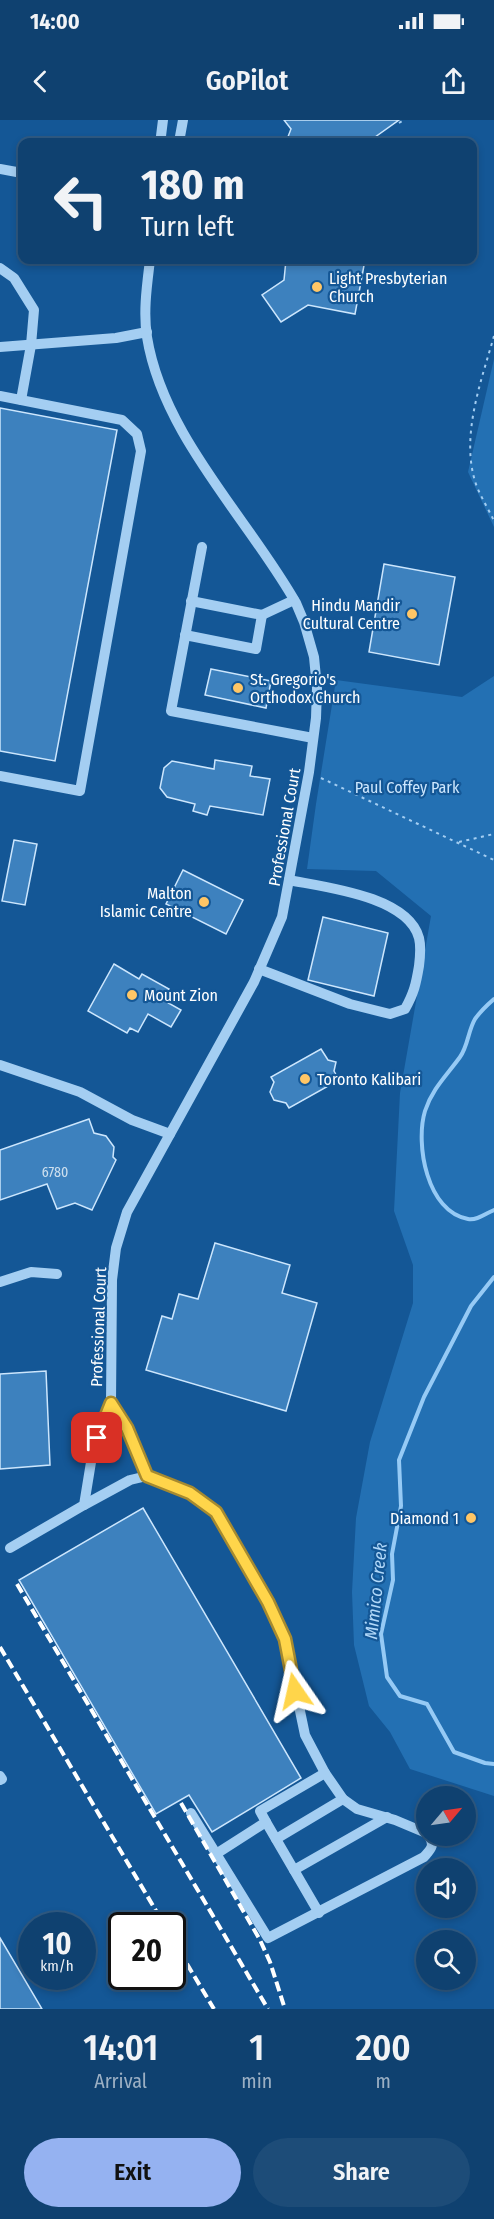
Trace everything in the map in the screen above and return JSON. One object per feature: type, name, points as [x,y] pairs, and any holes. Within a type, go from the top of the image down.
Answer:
[{"type":"street","points":[[162,138],[163,120]]},
{"type":"street","points":[[180,138],[183,120]]},
{"type":"street","points":[[0,169],[18,172]]},
{"type":"street","name":"Professional Court","points":[[111,1403],[112,1281],[116,1248],[128,1212],[259,969],[282,917],[309,772],[317,688],[314,657],[304,622],[294,600],[194,450],[173,414],[157,378],[147,332],[146,296],[150,264]]},
{"type":"street","points":[[0,268],[14,278],[34,310],[31,345],[21,400]]},
{"type":"street","points":[[0,347],[116,338],[147,332]]},
{"type":"street","points":[[0,396],[122,420],[137,434],[141,450],[80,791],[0,776]]},
{"type":"street","points":[[202,547],[171,711],[314,738]]},
{"type":"street","points":[[191,602],[262,615],[294,600]]},
{"type":"street","points":[[185,635],[256,648],[262,615]]},
{"type":"street","points":[[259,969],[350,1004],[390,1014],[405,1009],[415,992],[420,960],[419,937],[408,921],[383,902],[347,891],[289,880]]},
{"type":"street","points":[[0,1065],[80,1092],[132,1120],[170,1134]]},
{"type":"street","points":[[0,1282],[31,1272],[57,1274]]},
{"type":"street","points":[[111,1403],[127,1428],[147,1476]]},
{"type":"street","points":[[84,1505],[93,1450],[111,1403]]},
{"type":"street","points":[[10,1548],[130,1480],[147,1476],[190,1493],[216,1512],[268,1602],[285,1639],[305,1735],[325,1773],[343,1799],[357,1809],[387,1817],[416,1830]]},
{"type":"street","points":[[319,1913],[260,1812],[325,1773]]},
{"type":"street","points":[[276,1839],[343,1799]]},
{"type":"street","points":[[191,1813],[268,1938],[424,1857],[432,1846]]},
{"type":"street","points":[[294,1870],[387,1817]]},
{"type":"street","points":[[216,1854],[266,1822]]},
{"type":"path","points":[[399,123],[404,120]]},
{"type":"path","points":[[494,336],[473,421],[470,446],[477,486],[494,521]]},
{"type":"path","points":[[309,772],[494,860]]},
{"type":"path","points":[[456,842],[494,834]]},
{"type":"green space","points":[[494,359],[494,527],[468,472]]},
{"type":"green space","name":"Paul Coffey Park","points":[[494,676],[494,1796],[476,1790],[476,1786],[463,1786],[410,1769],[390,1732],[369,1706],[354,1645],[352,1592],[356,1518],[370,1442],[413,1303],[413,1265],[394,1211],[400,1093],[431,916],[376,871],[307,869],[336,680],[462,697]]},
{"type":"building","points":[[284,120],[399,120],[374,138],[288,138],[291,129]]},
{"type":"building","name":"Light Presbyterian Church","points":[[286,264],[364,264],[355,314],[308,305],[281,322],[262,295],[284,280]]},
{"type":"building","points":[[0,408],[117,430],[55,761],[0,751]]},
{"type":"building","name":"Hindu Mandir Cultural Centre","points":[[384,564],[455,577],[439,665],[369,652]]},
{"type":"building","name":"St. Gregorio's Orthodox Church","points":[[211,669],[271,681],[266,708],[205,695]]},
{"type":"building","points":[[215,760],[252,766],[250,776],[270,779],[263,815],[210,806],[207,815],[193,811],[195,804],[167,797],[160,788],[164,768],[172,761],[214,769]]},
{"type":"building","points":[[14,840],[37,844],[25,905],[2,901]]},
{"type":"building","name":"Malton Islamic Centre","points":[[183,870],[243,900],[226,934],[166,904]]},
{"type":"building","points":[[323,917],[388,933],[374,996],[308,980]]},
{"type":"building","name":"Mount Zion","points":[[114,964],[139,979],[142,974],[169,989],[163,1000],[181,1010],[171,1027],[148,1014],[138,1032],[130,1028],[127,1033],[88,1011]]},
{"type":"building","name":"Toronto Kalibari","points":[[321,1049],[328,1060],[336,1062],[334,1071],[339,1080],[289,1108],[286,1103],[274,1100],[270,1092],[274,1082],[271,1077]]},
{"type":"building","points":[[89,1119],[94,1133],[106,1136],[114,1147],[113,1157],[116,1160],[92,1210],[75,1203],[57,1209],[47,1184],[0,1200],[0,1150]]},
{"type":"building","points":[[215,1243],[290,1265],[282,1293],[317,1303],[286,1411],[146,1370],[162,1316],[172,1319],[179,1294],[198,1299]]},
{"type":"building","points":[[46,1371],[50,1465],[0,1469],[0,1374]]},
{"type":"building","points":[[143,1508],[301,1778],[212,1832],[189,1795],[156,1814],[19,1580]]},
{"type":"building","points":[[0,1938],[18,1968],[18,1990],[31,1990],[42,2009],[0,2009]]},
{"type":"waterway","name":"Mimico Creek","points":[[494,999],[475,1019],[463,1053],[432,1096],[422,1125],[423,1158],[427,1175],[443,1204],[454,1214],[468,1219],[478,1218],[494,1210]]},
{"type":"waterway","name":"Mimico Creek","points":[[494,1277],[471,1306],[424,1397],[399,1460],[401,1506],[392,1554],[393,1580],[381,1634],[387,1677],[400,1696],[427,1704],[454,1752],[494,1764]]},
{"type":"railway","points":[[17,1584],[268,2009]]},
{"type":"railway","points":[[0,1647],[157,1912]]},
{"type":"railway","points":[[181,1803],[260,1940],[270,1962],[285,2009]]},
{"type":"railway","points":[[186,1962],[214,2009]]},
{"type":"place","name":"Light Presbyterian Church","points":[[317,287]]},
{"type":"place","name":"Hindu Mandir Cultural Centre","points":[[412,614]]},
{"type":"place","name":"St. Gregorio's Orthodox Church","points":[[238,688]]},
{"type":"place","name":"Malton Islamic Centre","points":[[204,902]]},
{"type":"place","name":"Mount Zion","points":[[132,995]]},
{"type":"place","name":"Toronto Kalibari","points":[[305,1079]]},
{"type":"place","name":"Diamond 1","points":[[471,1518]]},
{"type":"route","points":[[97,1438],[111,1403],[127,1428],[147,1476],[190,1493],[216,1512],[268,1602],[285,1639],[295,1691]]}]
